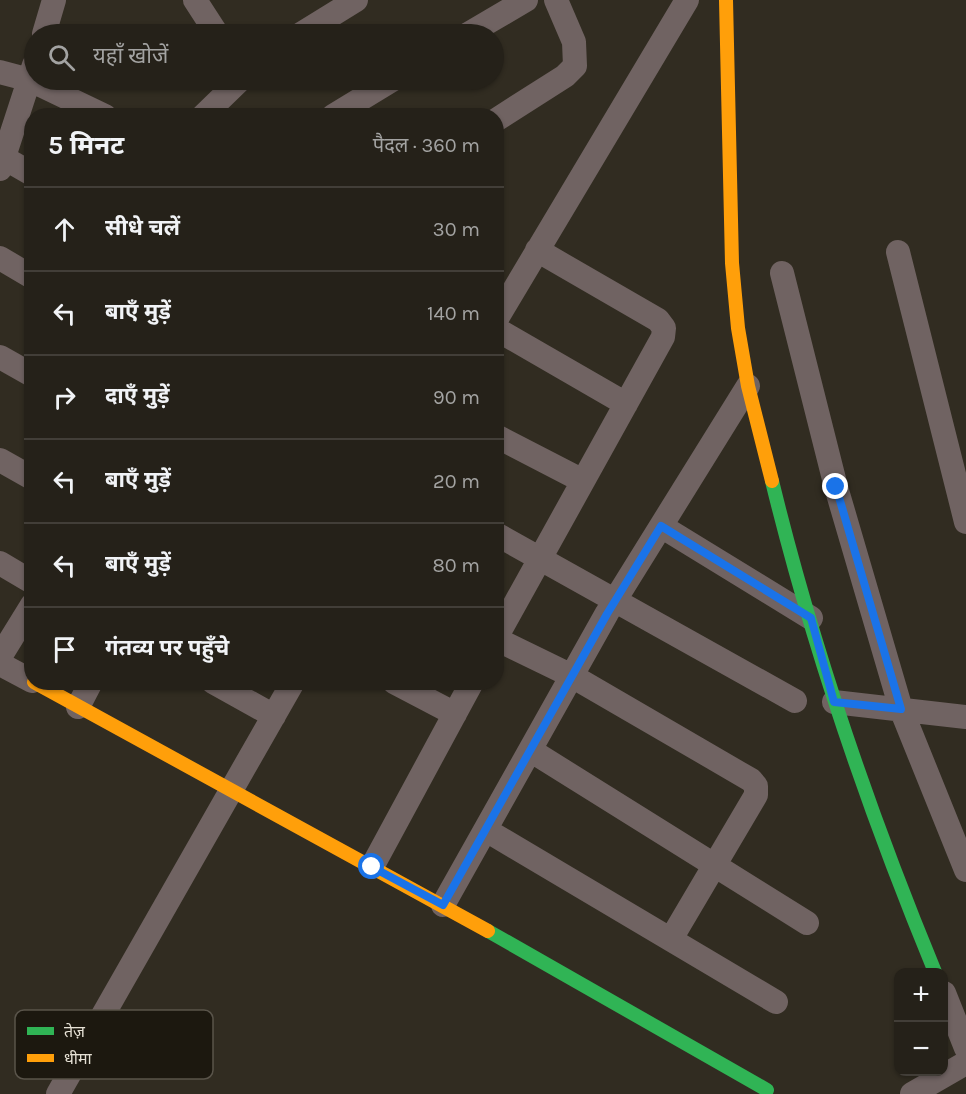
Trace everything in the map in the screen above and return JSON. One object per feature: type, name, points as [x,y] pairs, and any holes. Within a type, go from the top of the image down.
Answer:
[{"type":"street","points":[[47,24],[54,0]]},
{"type":"street","points":[[195,0],[211,24]]},
{"type":"street","points":[[317,24],[356,0]]},
{"type":"street","points":[[485,24],[526,0]]},
{"type":"street","points":[[504,115],[566,76],[575,66],[574,42],[556,0]]},
{"type":"street","points":[[504,306],[687,0]]},
{"type":"street","points":[[726,0],[732,263],[738,328],[748,386],[784,531],[834,702],[898,882],[933,968]]},
{"type":"street","points":[[0,72],[24,72]]},
{"type":"street","points":[[24,171],[2,164],[26,90]]},
{"type":"street","points":[[62,90],[92,108]]},
{"type":"street","points":[[211,108],[230,90]]},
{"type":"street","points":[[346,108],[376,90]]},
{"type":"street","points":[[504,624],[663,337],[664,328],[658,320],[537,250]]},
{"type":"street","points":[[898,252],[966,522]]},
{"type":"street","points":[[0,258],[24,272]]},
{"type":"street","points":[[782,273],[836,487],[901,709],[966,870]]},
{"type":"street","points":[[504,334],[626,404]]},
{"type":"street","points":[[0,357],[24,370]]},
{"type":"street","points":[[443,905],[616,600],[748,386]]},
{"type":"street","points":[[504,440],[583,481]]},
{"type":"street","points":[[0,460],[24,474]]},
{"type":"street","points":[[661,526],[811,618]]},
{"type":"street","points":[[504,538],[795,701]]},
{"type":"street","points":[[0,563],[24,577]]},
{"type":"street","points":[[0,657],[24,618]]},
{"type":"street","points":[[504,643],[572,676],[754,783],[756,795],[670,939]]},
{"type":"street","points":[[0,664],[24,677]]},
{"type":"street","points":[[48,690],[443,905],[767,1090]]},
{"type":"street","points":[[78,706],[87,690]]},
{"type":"street","points":[[227,690],[274,716]]},
{"type":"street","points":[[106,1010],[288,690]]},
{"type":"street","points":[[409,690],[455,714]]},
{"type":"street","points":[[372,867],[468,690]]},
{"type":"street","points":[[834,702],[966,717]]},
{"type":"street","points":[[530,750],[807,922]]},
{"type":"street","points":[[486,830],[776,1002]]},
{"type":"street","points":[[948,1003],[966,1048]]},
{"type":"street","points":[[912,1094],[966,1063]]},
{"type":"street","points":[[58,1094],[67,1079]]},
{"type":"traffic: fast","points":[[772,481],[805,606],[844,730],[887,851],[933,968]]},
{"type":"traffic: fast","points":[[488,931],[767,1090]]},
{"type":"traffic: slow","points":[[726,0],[732,263],[738,328],[748,386],[772,481]]},
{"type":"traffic: slow","points":[[49,690],[488,931]]},
{"type":"route","points":[[372,867],[443,905],[607,614],[661,526],[811,618],[834,702],[901,709],[836,487]]}]
